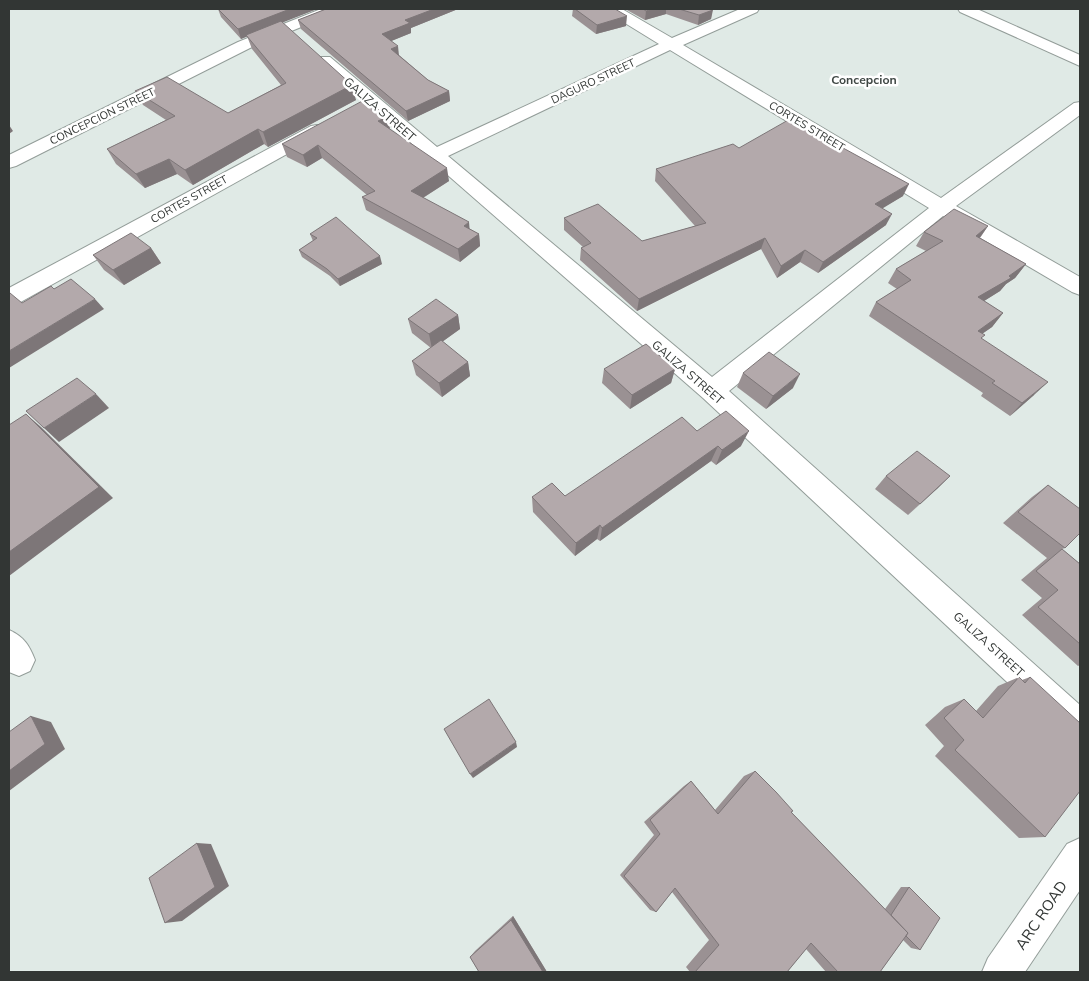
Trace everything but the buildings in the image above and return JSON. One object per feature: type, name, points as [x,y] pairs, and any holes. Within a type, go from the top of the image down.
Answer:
[{"type":"street","name":"CONCEPCION STREET","points":[[9,162],[244,45],[333,9]]},
{"type":"street","name":"CORTES STREET","points":[[612,9],[942,207],[1080,287]]},
{"type":"street","name":"DAGURO STREET","points":[[434,155],[671,44],[752,9]]},
{"type":"street","points":[[964,9],[1080,61]]},
{"type":"street","name":"GALIZA STREET","points":[[287,28],[353,110],[434,155],[712,391],[1080,727]]},
{"type":"street","points":[[712,391],[942,207],[1080,107]]},
{"type":"street","name":"CORTES STREET","points":[[9,298],[353,110]]},
{"type":"street","name":"ARC ROAD","points":[[1002,972],[1080,857]]},
{"type":"district","name":"Concepcion","points":[[864,79]]}]
